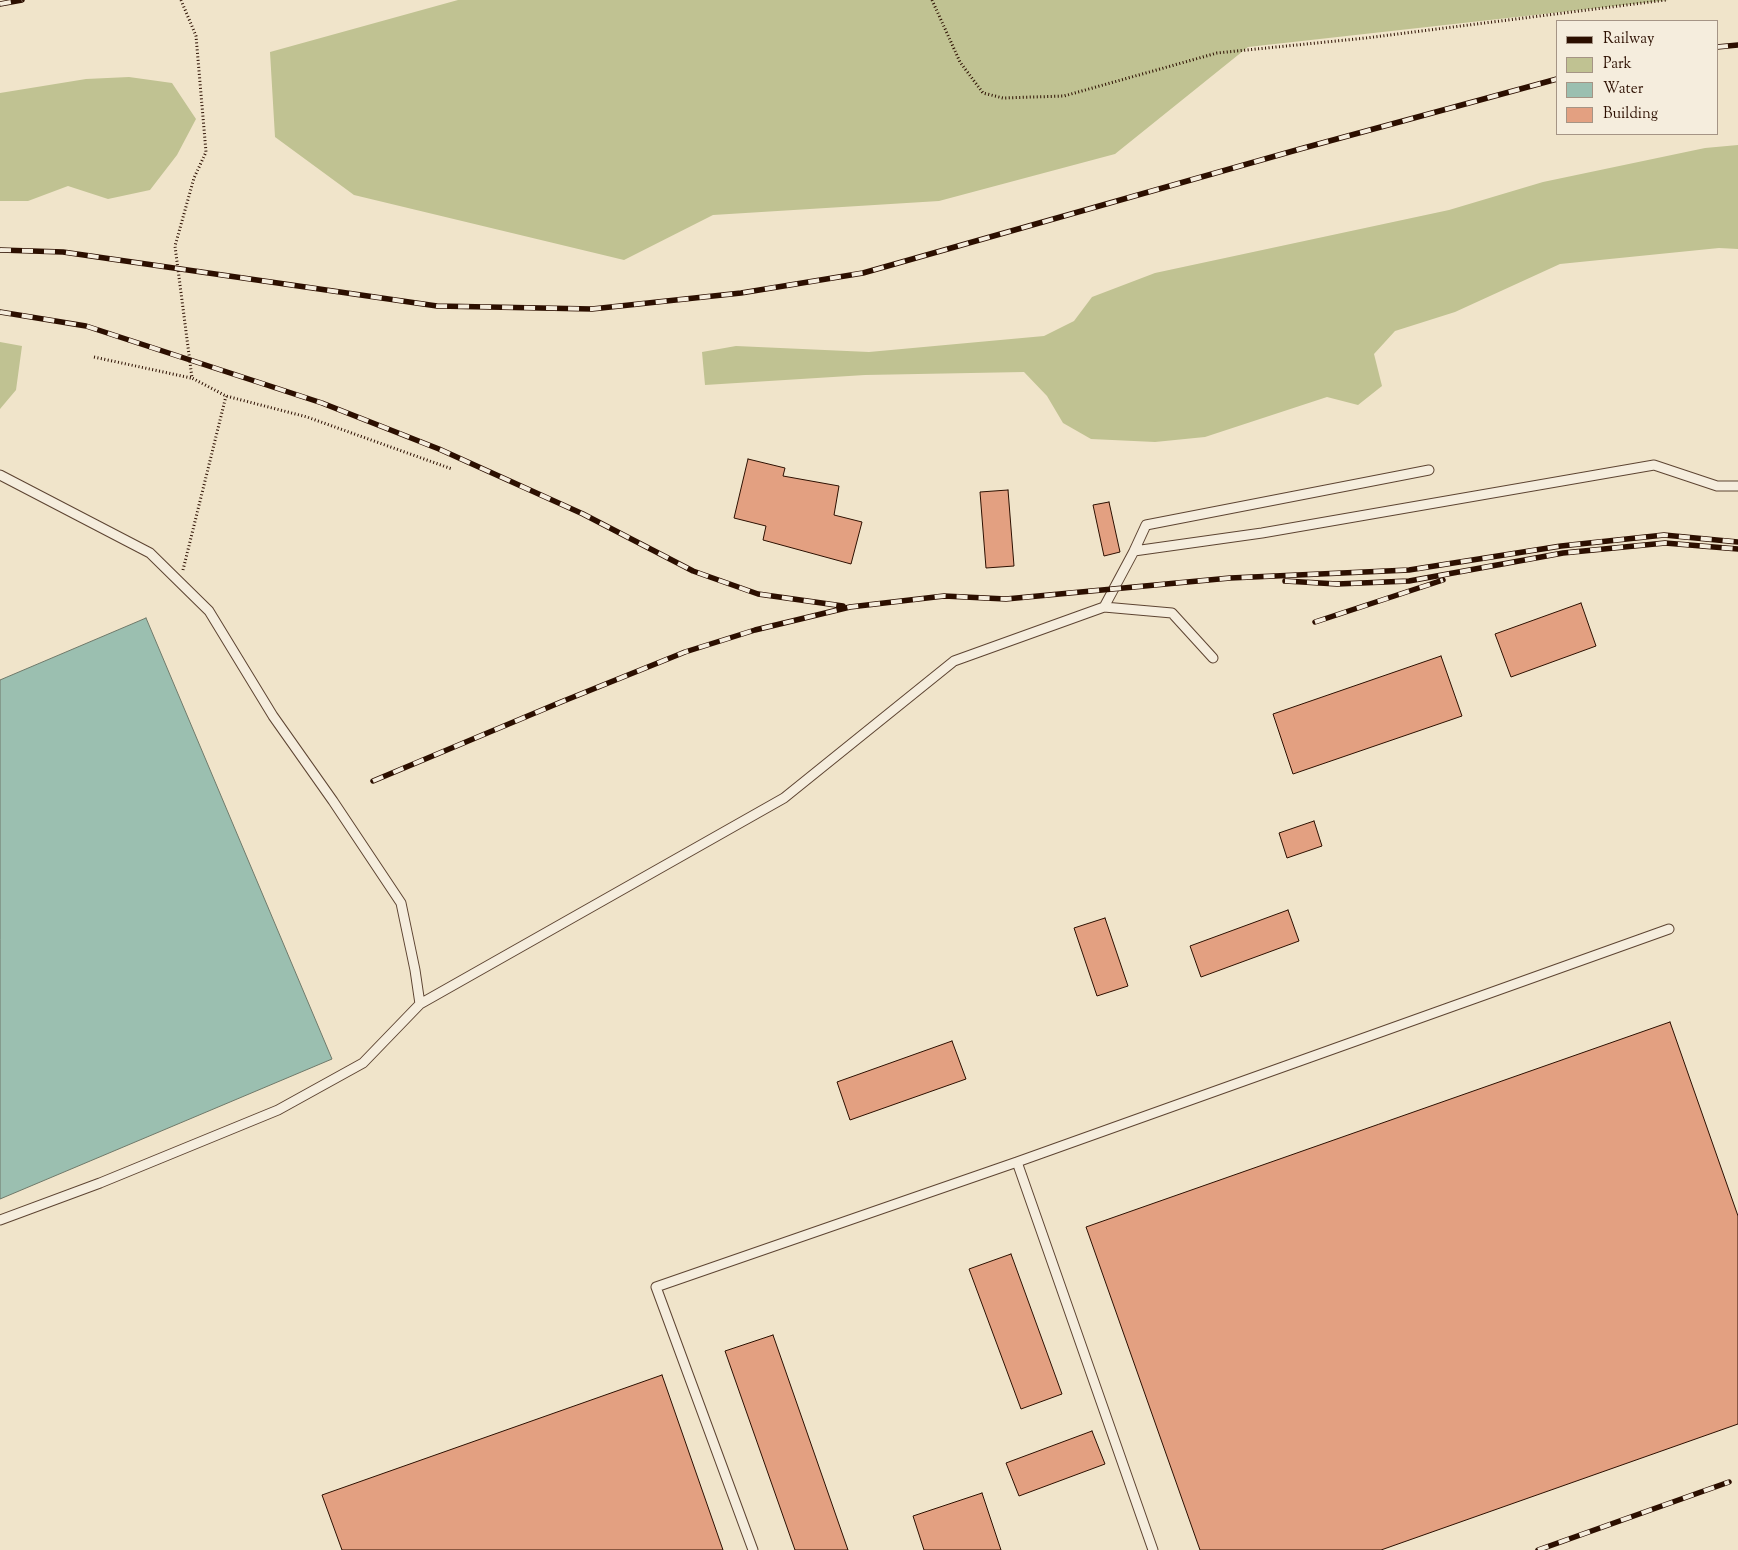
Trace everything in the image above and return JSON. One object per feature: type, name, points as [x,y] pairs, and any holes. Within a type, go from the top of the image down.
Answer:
[{"type":"lane","points":[[1134,551],[1262,533],[1654,464],[1717,486],[1738,486]]},
{"type":"lane","points":[[1104,607],[1146,525],[1429,470]]},
{"type":"lane","points":[[0,475],[150,553],[209,611],[273,716],[334,801],[400,903],[415,970],[420,1004]]},
{"type":"lane","points":[[0,1220],[100,1183],[278,1110],[363,1063],[420,1004],[784,798],[954,661],[1104,607],[1172,613],[1213,658]]},
{"type":"lane","points":[[753,1550],[656,1287],[1016,1162],[1669,930]]},
{"type":"lane","points":[[1016,1162],[1153,1550]]},
{"type":"path","points":[[181,0],[196,36],[206,152],[194,178],[175,246],[192,378]]},
{"type":"path","points":[[932,0],[960,62],[983,93],[1003,98],[1064,96],[1217,53],[1366,38],[1666,0]]},
{"type":"path","points":[[94,357],[192,378],[226,396],[307,417],[452,469]]},
{"type":"path","points":[[180,582],[226,396]]},
{"type":"green space","points":[[458,0],[1669,0],[1248,47],[1115,154],[939,201],[713,215],[624,260],[354,195],[275,137],[270,52]]},
{"type":"green space","points":[[129,77],[172,83],[196,119],[177,155],[150,190],[108,199],[68,186],[28,201],[0,201],[0,93],[86,79]]},
{"type":"green space","points":[[1738,145],[1738,249],[1719,248],[1560,264],[1455,312],[1395,331],[1374,354],[1382,386],[1358,405],[1327,397],[1205,437],[1155,442],[1091,439],[1063,423],[1047,396],[1024,372],[865,375],[705,385],[702,352],[736,346],[869,352],[1044,336],[1074,321],[1092,297],[1155,273],[1449,210],[1543,182],[1705,148]]},
{"type":"green space","points":[[0,342],[22,346],[16,390],[0,409]]},
{"type":"water","points":[[146,618],[332,1059],[0,1199],[0,680]]},
{"type":"building","points":[[748,459],[785,468],[783,476],[839,486],[834,515],[862,522],[851,564],[763,540],[766,526],[734,518]]},
{"type":"building","points":[[1008,490],[1014,566],[986,568],[980,492]]},
{"type":"building","points":[[1109,502],[1120,552],[1104,556],[1093,505]]},
{"type":"building","points":[[1581,603],[1596,646],[1511,677],[1495,634]]},
{"type":"building","points":[[1441,656],[1462,716],[1293,774],[1273,714]]},
{"type":"building","points":[[1314,821],[1322,846],[1287,858],[1279,833]]},
{"type":"building","points":[[1288,910],[1299,941],[1201,977],[1190,946]]},
{"type":"building","points":[[1105,918],[1128,986],[1097,996],[1074,928]]},
{"type":"building","points":[[1670,1022],[1738,1216],[1738,1424],[1381,1550],[1200,1550],[1086,1227]]},
{"type":"building","points":[[952,1041],[966,1079],[850,1120],[837,1082]]},
{"type":"building","points":[[1011,1254],[1062,1394],[1021,1409],[969,1269]]},
{"type":"building","points":[[773,1335],[848,1550],[795,1550],[725,1351]]},
{"type":"building","points":[[662,1375],[723,1550],[342,1550],[322,1495]]},
{"type":"building","points":[[1092,1431],[1105,1464],[1019,1496],[1006,1463]]},
{"type":"building","points":[[982,1493],[1001,1550],[924,1550],[913,1516]]},
{"type":"railway","points":[[0,4],[22,0]]},
{"type":"railway","points":[[1718,47],[1738,45]]},
{"type":"railway","points":[[0,250],[63,252],[437,306],[592,309],[741,293],[863,273],[1300,149],[1556,79]]},
{"type":"railway","points":[[0,312],[86,326],[322,403],[439,449],[583,514],[693,571],[758,594],[843,606]]},
{"type":"railway","points":[[373,781],[685,652],[755,630],[850,607],[944,596],[1006,599],[1230,578],[1409,570],[1561,546],[1664,535],[1738,542]]},
{"type":"railway","points":[[1285,581],[1337,584],[1409,581],[1563,553],[1665,543],[1738,549]]},
{"type":"railway","points":[[1315,622],[1443,580]]},
{"type":"railway","points":[[1538,1550],[1729,1482]]}]
